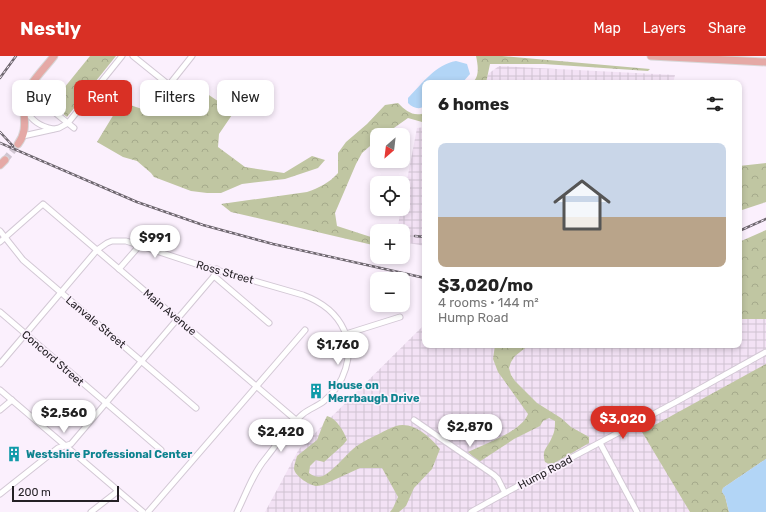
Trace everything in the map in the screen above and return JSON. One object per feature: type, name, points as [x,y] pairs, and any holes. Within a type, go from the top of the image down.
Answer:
[{"type":"main road","points":[[36,80],[54,56]]},
{"type":"main road","points":[[651,56],[766,62]]},
{"type":"main road","points":[[18,144],[23,136],[24,116]]},
{"type":"street","points":[[23,136],[54,129],[68,123],[122,56]]},
{"type":"street","points":[[134,56],[169,84],[192,56]]},
{"type":"street","points":[[30,116],[35,122],[44,127],[54,129]]},
{"type":"street","points":[[59,116],[74,128]]},
{"type":"street","name":"Main Avenue","points":[[6,238],[43,204],[297,421]]},
{"type":"street","name":"Lanvale Street","points":[[0,231],[23,260],[196,408]]},
{"type":"street","points":[[0,242],[6,238]]},
{"type":"street","name":"Ross Street","points":[[0,364],[97,250],[107,243],[117,240],[140,245],[217,270],[304,295],[320,302],[335,315],[346,334]]},
{"type":"street","points":[[119,268],[140,245]]},
{"type":"street","points":[[0,494],[58,448],[71,444],[178,319],[214,276],[217,270]]},
{"type":"street","points":[[214,276],[269,323]]},
{"type":"street","name":"Concord Street","points":[[0,312],[161,450]]},
{"type":"street","points":[[237,512],[261,465],[303,414],[325,400],[342,378],[348,357],[346,334],[400,317]]},
{"type":"street","points":[[148,512],[305,330]]},
{"type":"street","name":"Hump Road","points":[[472,512],[766,352]]},
{"type":"street","points":[[0,390],[143,512]]},
{"type":"street","points":[[0,410],[12,400]]},
{"type":"street","points":[[414,420],[494,475],[498,479],[505,493]]},
{"type":"street","points":[[600,443],[637,512]]},
{"type":"street","points":[[91,512],[118,491]]},
{"type":"shaded area","points":[[499,66],[675,75],[674,80],[486,80],[488,74]]},
{"type":"shaded area","points":[[422,127],[422,245],[410,243],[410,224],[398,224],[400,216],[410,216],[410,176],[408,176],[417,128]]},
{"type":"shaded area","points":[[742,297],[766,298],[766,512],[265,512],[299,449],[422,327],[422,348],[742,348]]},
{"type":"green space","points":[[90,56],[116,56],[97,80],[74,80],[74,108],[67,117],[66,86]]},
{"type":"green space","points":[[476,56],[502,56],[650,69],[648,71],[544,64],[490,64],[487,80],[475,80],[478,67]]},
{"type":"green space","points":[[209,95],[217,100],[217,116],[231,116],[219,134],[218,147],[245,167],[284,173],[312,156],[325,160],[318,168],[285,179],[242,184],[221,193],[191,191],[154,177],[137,161],[123,157],[97,142],[113,116],[132,116],[132,106],[140,108],[140,116],[209,116]]},
{"type":"green space","points":[[398,103],[413,114],[422,114],[422,122],[408,118],[394,128],[370,128],[370,146],[362,153],[356,164],[335,213],[337,226],[370,237],[370,244],[231,212],[221,204],[307,192],[324,185],[338,173],[338,153],[346,142],[367,124],[385,105]]},
{"type":"green space","points":[[766,163],[766,202],[742,210],[742,166]]},
{"type":"green space","points":[[766,230],[766,319],[742,319],[742,241]]},
{"type":"green space","points":[[495,348],[525,348],[515,356],[509,368],[515,381],[537,403],[561,418],[571,427],[589,437],[589,443],[551,465],[545,462],[544,451],[553,435],[555,427],[555,421],[549,418],[543,421],[540,426],[514,439],[479,462],[468,452],[511,432],[524,420],[528,414],[498,372],[493,359]]},
{"type":"green space","points":[[766,364],[766,459],[723,488],[722,492],[725,496],[729,512],[690,512],[642,432]]},
{"type":"green space","points":[[327,416],[334,419],[339,425],[347,440],[324,462],[316,460],[310,466],[309,473],[312,475],[321,477],[327,474],[353,449],[396,426],[409,426],[421,431],[440,449],[432,469],[414,488],[406,506],[399,512],[390,512],[398,497],[382,468],[360,468],[323,485],[317,486],[314,486],[297,475],[294,469],[297,456],[317,440]]},
{"type":"water","points":[[456,61],[467,64],[470,74],[465,80],[425,80],[442,66]]},
{"type":"water","points":[[422,83],[422,108],[416,108],[412,106],[408,103],[408,98]]},
{"type":"water","points":[[766,459],[766,512],[729,512],[725,496],[722,492],[723,488]]},
{"type":"tunnel","points":[[5,160],[18,144]]},
{"type":"railway","points":[[0,78],[16,56]]},
{"type":"railway","points":[[0,132],[13,146]]},
{"type":"railway","points":[[0,143],[137,202],[203,225],[273,244],[422,277]]},
{"type":"railway","points":[[742,230],[766,219]]},
{"type":"railway","points":[[415,236],[422,237]]},
{"type":"place","name":"House on Merrbaugh Drive","points":[[316,391]]},
{"type":"place","name":"Westshire Professional Center","points":[[14,454]]}]
